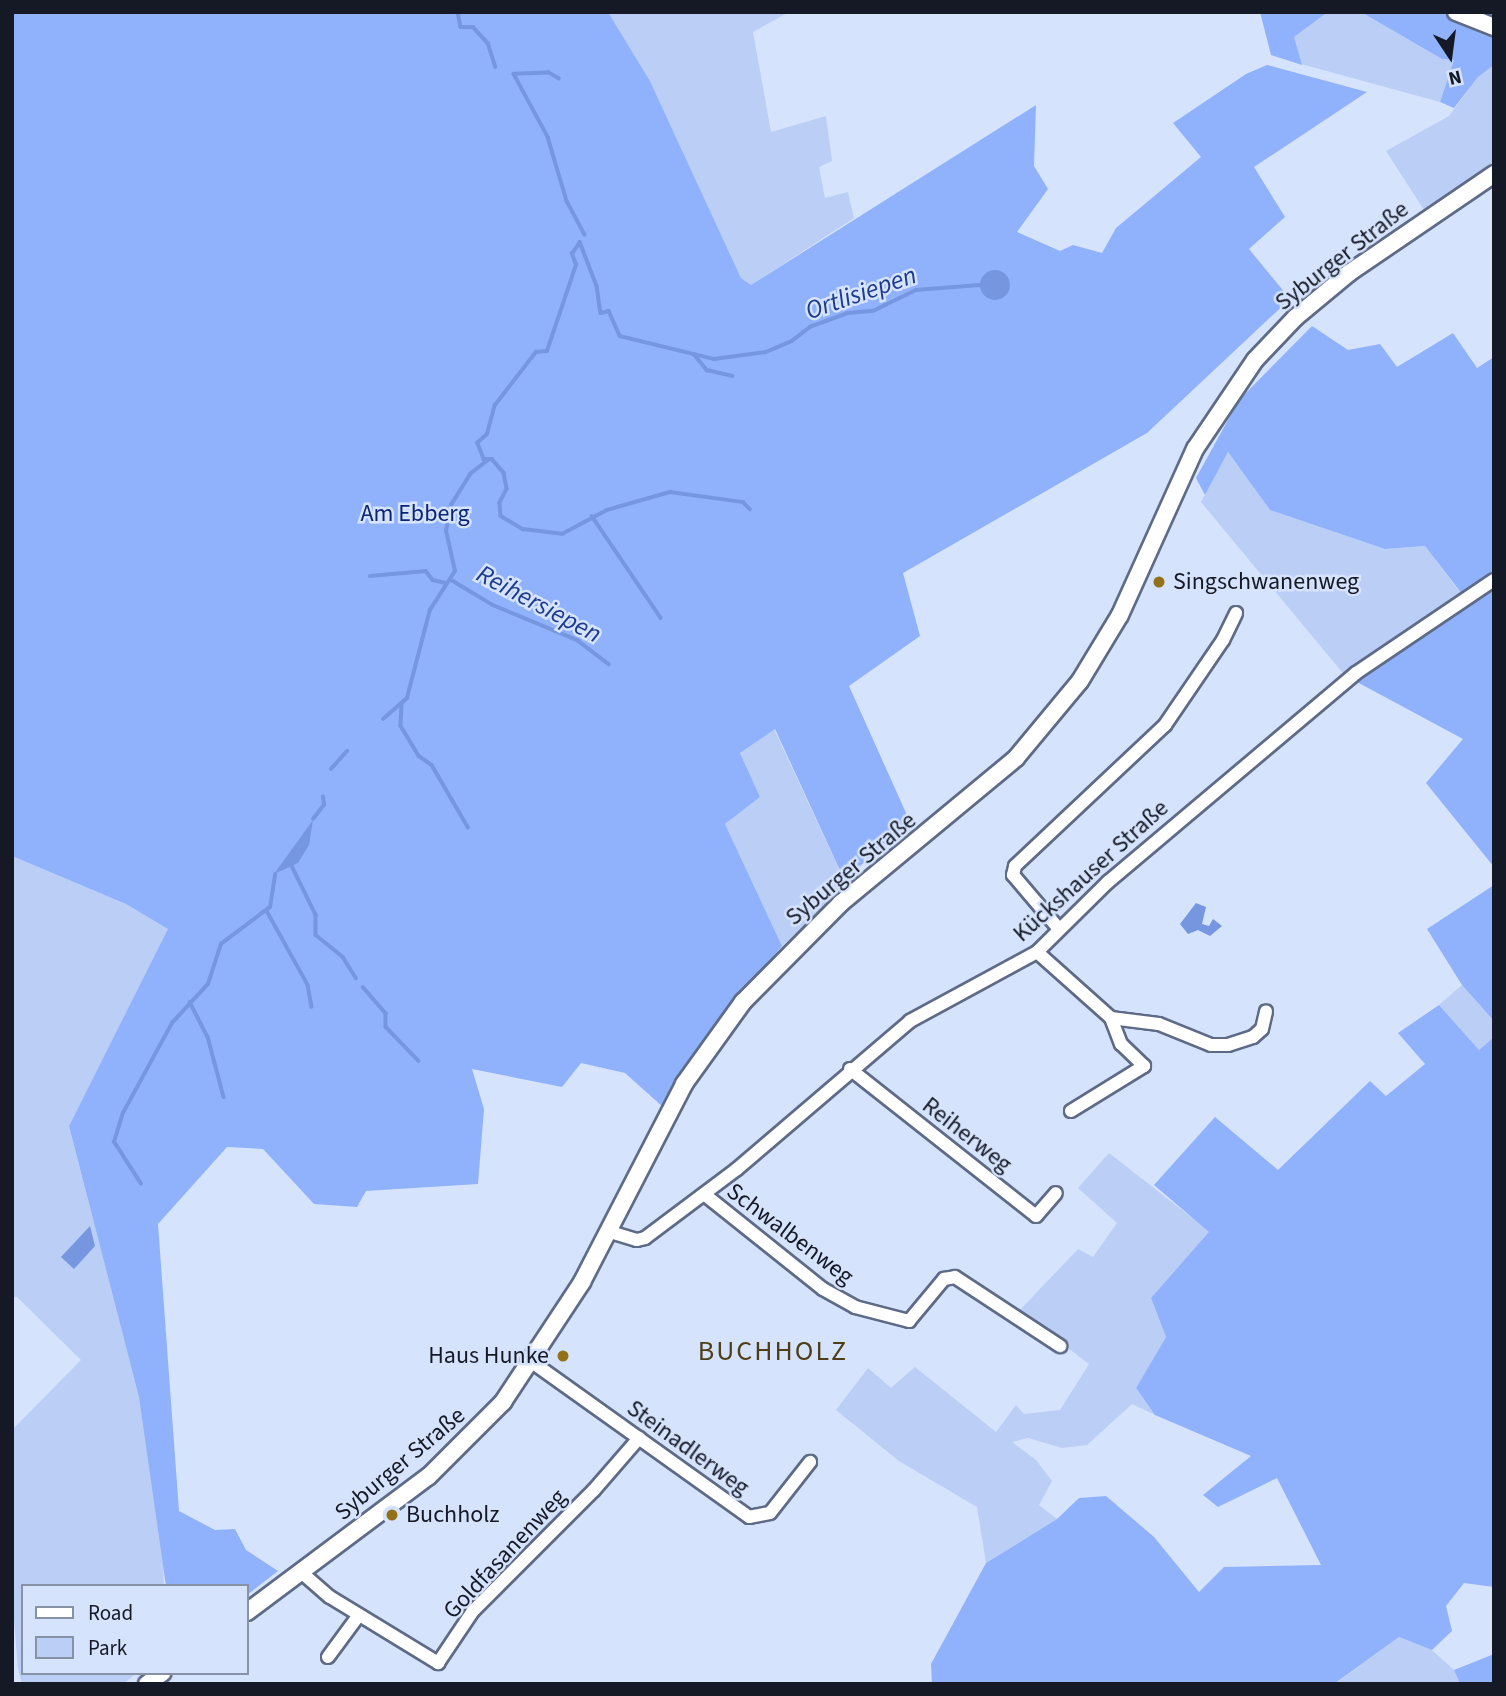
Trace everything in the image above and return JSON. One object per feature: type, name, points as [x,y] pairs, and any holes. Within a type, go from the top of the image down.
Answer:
[{"type":"street","points":[[1456,12],[1494,27]]},
{"type":"street","name":"Syburger Straße","points":[[248,1611],[452,1454],[487,1421],[532,1362],[577,1291],[684,1084],[757,986],[841,903],[981,790],[1066,699],[1120,615],[1195,449],[1255,360],[1296,317],[1349,273],[1494,174]]},
{"type":"street","name":"Kückshauser Straße","points":[[607,1231],[637,1240],[645,1238],[704,1194],[850,1069],[923,1011],[1037,951],[1118,873],[1356,673],[1494,580]]},
{"type":"street","points":[[1059,929],[1013,871],[1165,725],[1236,613]]},
{"type":"street","points":[[1037,951],[1111,1018],[1121,1044],[1144,1066],[1071,1111]]},
{"type":"street","points":[[1111,1018],[1160,1024],[1211,1045],[1228,1045],[1253,1037],[1266,1020],[1266,1010]]},
{"type":"street","name":"Reiherweg","points":[[850,1069],[1036,1216],[1056,1193]]},
{"type":"street","name":"Schwalbenweg","points":[[704,1194],[823,1289],[855,1307],[909,1321],[944,1279],[955,1277],[1060,1346]]},
{"type":"street","name":"Steinadlerweg","points":[[532,1362],[748,1517],[757,1518],[770,1513],[784,1499],[810,1462]]},
{"type":"street","name":"Goldfasanenweg","points":[[301,1572],[359,1615],[438,1663],[472,1611],[594,1490],[639,1438]]},
{"type":"street","points":[[328,1657],[359,1615]]},
{"type":"green space","name":"Am Ebberg","points":[[12,12],[608,12],[650,81],[741,278],[751,285],[1036,105],[1034,166],[1048,189],[1017,232],[1060,251],[1073,245],[1102,253],[1116,228],[1201,157],[1173,123],[1246,74],[1267,65],[1367,92],[1254,167],[1285,217],[1249,249],[1290,299],[1147,433],[903,573],[920,636],[849,686],[911,824],[844,879],[775,729],[740,753],[760,797],[725,824],[782,946],[736,1000],[663,1107],[625,1073],[581,1063],[562,1087],[472,1069],[484,1109],[478,1184],[366,1191],[357,1207],[314,1204],[263,1149],[227,1147],[158,1224],[179,1511],[215,1530],[235,1529],[246,1550],[278,1571],[248,1594],[248,1584],[166,1584],[139,1397],[69,1126],[168,929],[126,904],[12,856]]},
{"type":"green space","points":[[608,12],[789,12],[753,32],[771,132],[826,116],[832,161],[819,167],[825,198],[848,192],[854,218],[751,285],[741,278],[650,81]]},
{"type":"green space","points":[[1260,12],[1328,12],[1294,37],[1302,65],[1271,55]]},
{"type":"green space","points":[[1328,12],[1361,12],[1442,59],[1454,60],[1440,102],[1301,64],[1294,37]]},
{"type":"green space","points":[[1361,12],[1494,12],[1494,65],[1478,77],[1454,108],[1440,102],[1454,60],[1442,59]]},
{"type":"green space","points":[[1494,65],[1494,161],[1424,210],[1386,151],[1449,116],[1478,77]]},
{"type":"green space","points":[[1312,326],[1348,350],[1380,344],[1397,367],[1453,333],[1477,368],[1494,357],[1494,867],[1426,783],[1463,739],[1357,682],[1467,605],[1459,590],[1425,546],[1385,549],[1270,510],[1228,452],[1205,495],[1196,478],[1239,400]]},
{"type":"green space","points":[[1228,452],[1270,510],[1385,549],[1425,546],[1462,595],[1388,643],[1346,677],[1201,502]]},
{"type":"green space","points":[[774,729],[847,886],[782,946],[725,824],[760,797],[740,753]]},
{"type":"green space","points":[[12,856],[126,904],[169,929],[69,1126],[139,1396],[162,1534],[164,1584],[21,1584],[21,1675],[134,1675],[123,1684],[22,1684],[18,1669],[12,1595],[12,1430],[81,1360],[16,1296],[12,1299]]},
{"type":"green space","points":[[1494,885],[1494,1021],[1462,985],[1427,929]]},
{"type":"green space","points":[[1462,985],[1494,1021],[1494,1037],[1479,1050],[1439,1005]]},
{"type":"green space","points":[[1439,1005],[1479,1050],[1494,1037],[1494,1587],[1464,1583],[1446,1606],[1452,1631],[1432,1650],[1399,1637],[1334,1684],[932,1684],[931,1664],[986,1563],[1057,1519],[1079,1498],[1106,1496],[1154,1537],[1199,1592],[1224,1567],[1321,1565],[1277,1478],[1218,1507],[1203,1495],[1251,1456],[1155,1415],[1136,1388],[1166,1337],[1151,1298],[1209,1232],[1154,1185],[1215,1117],[1278,1170],[1370,1081],[1386,1096],[1425,1064],[1398,1033]]},
{"type":"green space","points":[[1109,1153],[1210,1232],[1151,1298],[1166,1337],[1136,1388],[1155,1415],[1132,1404],[1087,1445],[1062,1448],[1028,1438],[1012,1442],[1036,1460],[1052,1481],[1039,1505],[1057,1519],[986,1563],[977,1507],[899,1461],[836,1410],[868,1368],[891,1388],[915,1367],[996,1432],[1016,1405],[1024,1414],[1060,1410],[1089,1364],[1019,1311],[1078,1249],[1093,1257],[1117,1223],[1078,1188]]},
{"type":"green space","points":[[1399,1637],[1432,1650],[1454,1670],[1460,1684],[1335,1684]]},
{"type":"green space","points":[[1494,1654],[1494,1684],[1460,1684],[1454,1670]]},
{"type":"shaded area","points":[[995,270],[1005,275],[1010,285],[1005,295],[995,300],[985,295],[980,285],[985,275]]},
{"type":"shaded area","points":[[313,820],[309,845],[298,863],[274,874]]},
{"type":"shaded area","points":[[1196,903],[1206,907],[1202,924],[1209,926],[1213,919],[1222,926],[1210,936],[1198,930],[1188,934],[1180,924]]},
{"type":"shaded area","points":[[90,1226],[95,1246],[74,1269],[61,1257]]},
{"type":"waterway","points":[[458,12],[461,27],[473,27],[488,43],[496,67]]},
{"type":"waterway","points":[[559,79],[549,73],[514,74],[548,137],[567,201],[585,235]]},
{"type":"waterway","name":"Ortlisiepen","points":[[580,242],[597,286],[601,313],[609,311],[620,336],[714,359],[766,352],[792,341],[810,327],[848,313],[873,311],[916,290],[980,285]]},
{"type":"waterway","points":[[383,719],[407,698],[430,610],[455,571],[446,531],[451,505],[470,474],[488,460],[484,460],[477,443],[487,434],[495,405],[536,352],[547,351],[576,265],[572,254],[580,242]]},
{"type":"waterway","points":[[694,354],[707,370],[732,376]]},
{"type":"waterway","points":[[486,459],[492,459],[504,473],[507,489],[500,503],[501,516],[523,529],[562,534],[607,510],[670,492],[743,502],[750,509]]},
{"type":"waterway","points":[[592,516],[661,618]]},
{"type":"waterway","points":[[370,576],[426,571],[433,580],[446,583]]},
{"type":"waterway","name":"Reihersiepen","points":[[450,579],[493,605],[577,640],[609,664]]},
{"type":"waterway","points":[[402,705],[401,726],[419,756],[432,765],[468,827]]},
{"type":"waterway","points":[[331,769],[347,751]]},
{"type":"waterway","points":[[313,819],[324,805],[323,797]]},
{"type":"waterway","points":[[292,866],[316,915],[316,935],[343,957],[356,978]]},
{"type":"waterway","points":[[141,1184],[114,1142],[123,1113],[172,1023],[208,984],[221,944],[270,907],[275,874]]},
{"type":"waterway","points":[[267,911],[308,985],[312,1007]]},
{"type":"waterway","points":[[363,987],[386,1013],[386,1027],[419,1061]]},
{"type":"waterway","points":[[190,1002],[208,1037],[224,1097]]},
{"type":"place","name":"Singschwanenweg","points":[[1159,582]]},
{"type":"place","name":"Haus Hunke","points":[[563,1356]]},
{"type":"place","name":"Buchholz","points":[[392,1515]]},
{"type":"district","name":"BUCHHOLZ","points":[[773,1351]]}]
